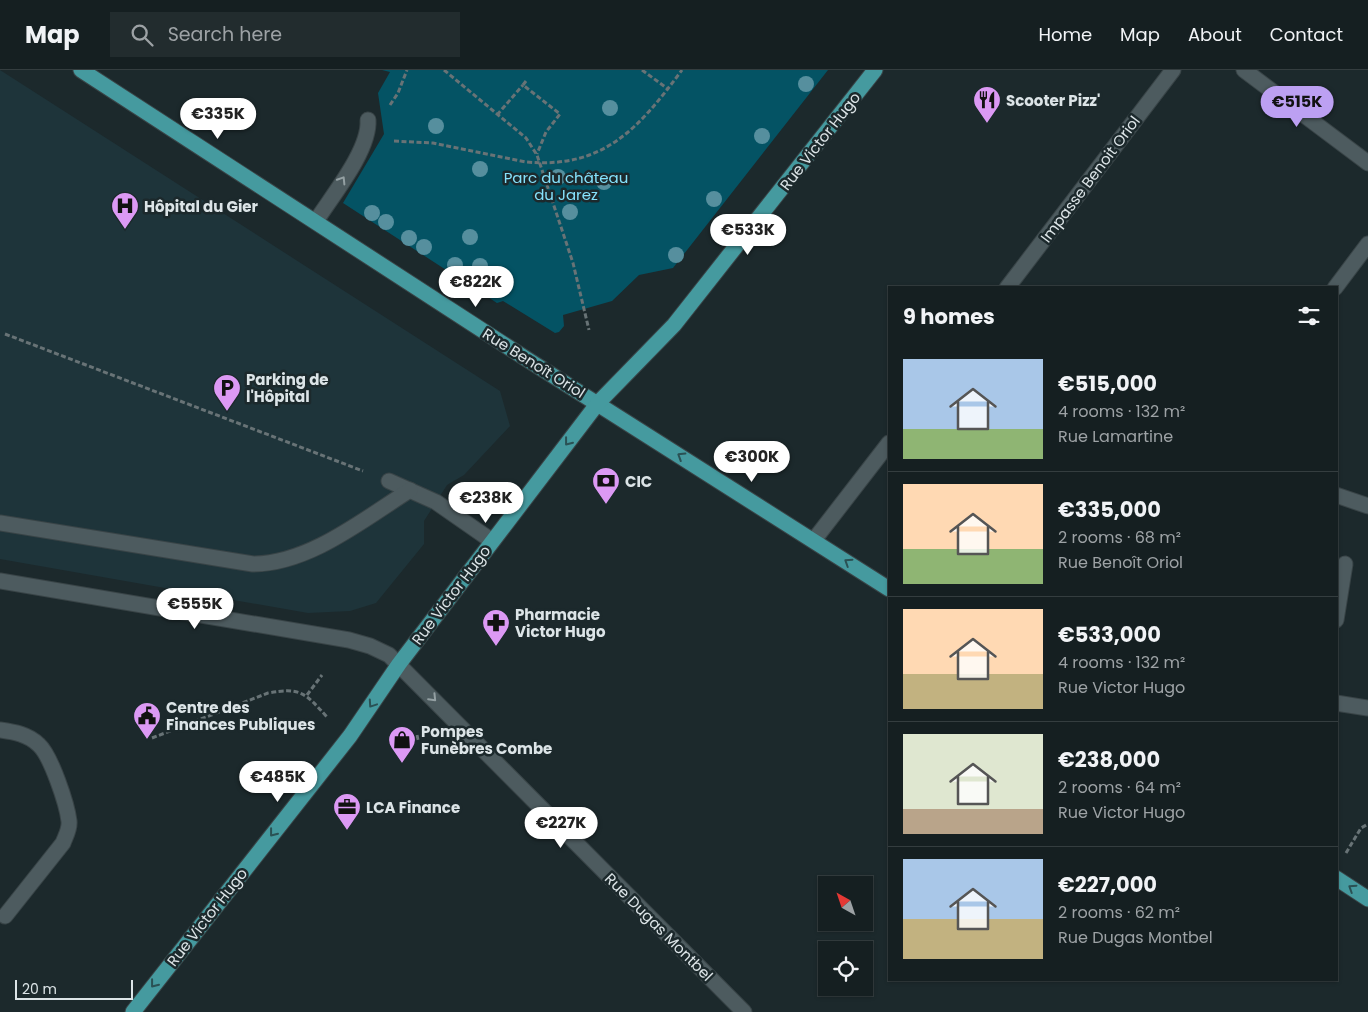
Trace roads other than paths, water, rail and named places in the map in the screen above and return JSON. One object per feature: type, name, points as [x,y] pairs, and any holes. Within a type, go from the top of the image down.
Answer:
[{"type":"main road","name":"Rue Benoît Oriol","points":[[81,70],[525,358],[888,587]]},
{"type":"main road","name":"Rue Victor Hugo","points":[[133,1012],[350,736],[399,664],[598,403],[674,325],[875,70]]},
{"type":"main road","points":[[1338,879],[1368,899]]},
{"type":"street","name":"Impasse Benoit Oriol","points":[[1009,286],[1173,70]]},
{"type":"street","points":[[1244,70],[1368,162]]},
{"type":"street","points":[[316,221],[363,144],[369,131],[368,120]]},
{"type":"street","points":[[1336,286],[1368,244]]},
{"type":"street","points":[[814,540],[888,444]]},
{"type":"street","points":[[389,481],[436,502],[492,541]]},
{"type":"street","points":[[0,523],[253,564],[272,564],[296,558],[348,529],[410,490]]},
{"type":"street","points":[[1338,496],[1368,506]]},
{"type":"street","points":[[1338,608],[1345,564]]},
{"type":"street","name":"Rue Dugas Montbel","points":[[0,581],[349,640],[370,646],[389,655],[744,1012]]},
{"type":"street","points":[[1338,703],[1368,708]]},
{"type":"street","points":[[0,730],[31,738],[41,746],[63,799],[69,822],[68,831],[63,843],[5,916]]},
{"type":"place","name":"Scooter Pizz'","points":[[987,124]]},
{"type":"place","name":"Hôpital du Gier","points":[[125,230]]},
{"type":"place","name":"Parking de l'Hôpital","points":[[227,412]]},
{"type":"place","name":"CIC","points":[[606,505]]},
{"type":"place","name":"Pharmacie Victor Hugo","points":[[496,647]]},
{"type":"place","name":"Centre des Finances Publiques","points":[[147,740]]},
{"type":"place","name":"Pompes Funèbres Combe","points":[[402,764]]},
{"type":"place","name":"LCA Finance","points":[[347,831]]},
{"type":"park label","name":"Parc du château du Jarez","points":[[566,186]]}]
